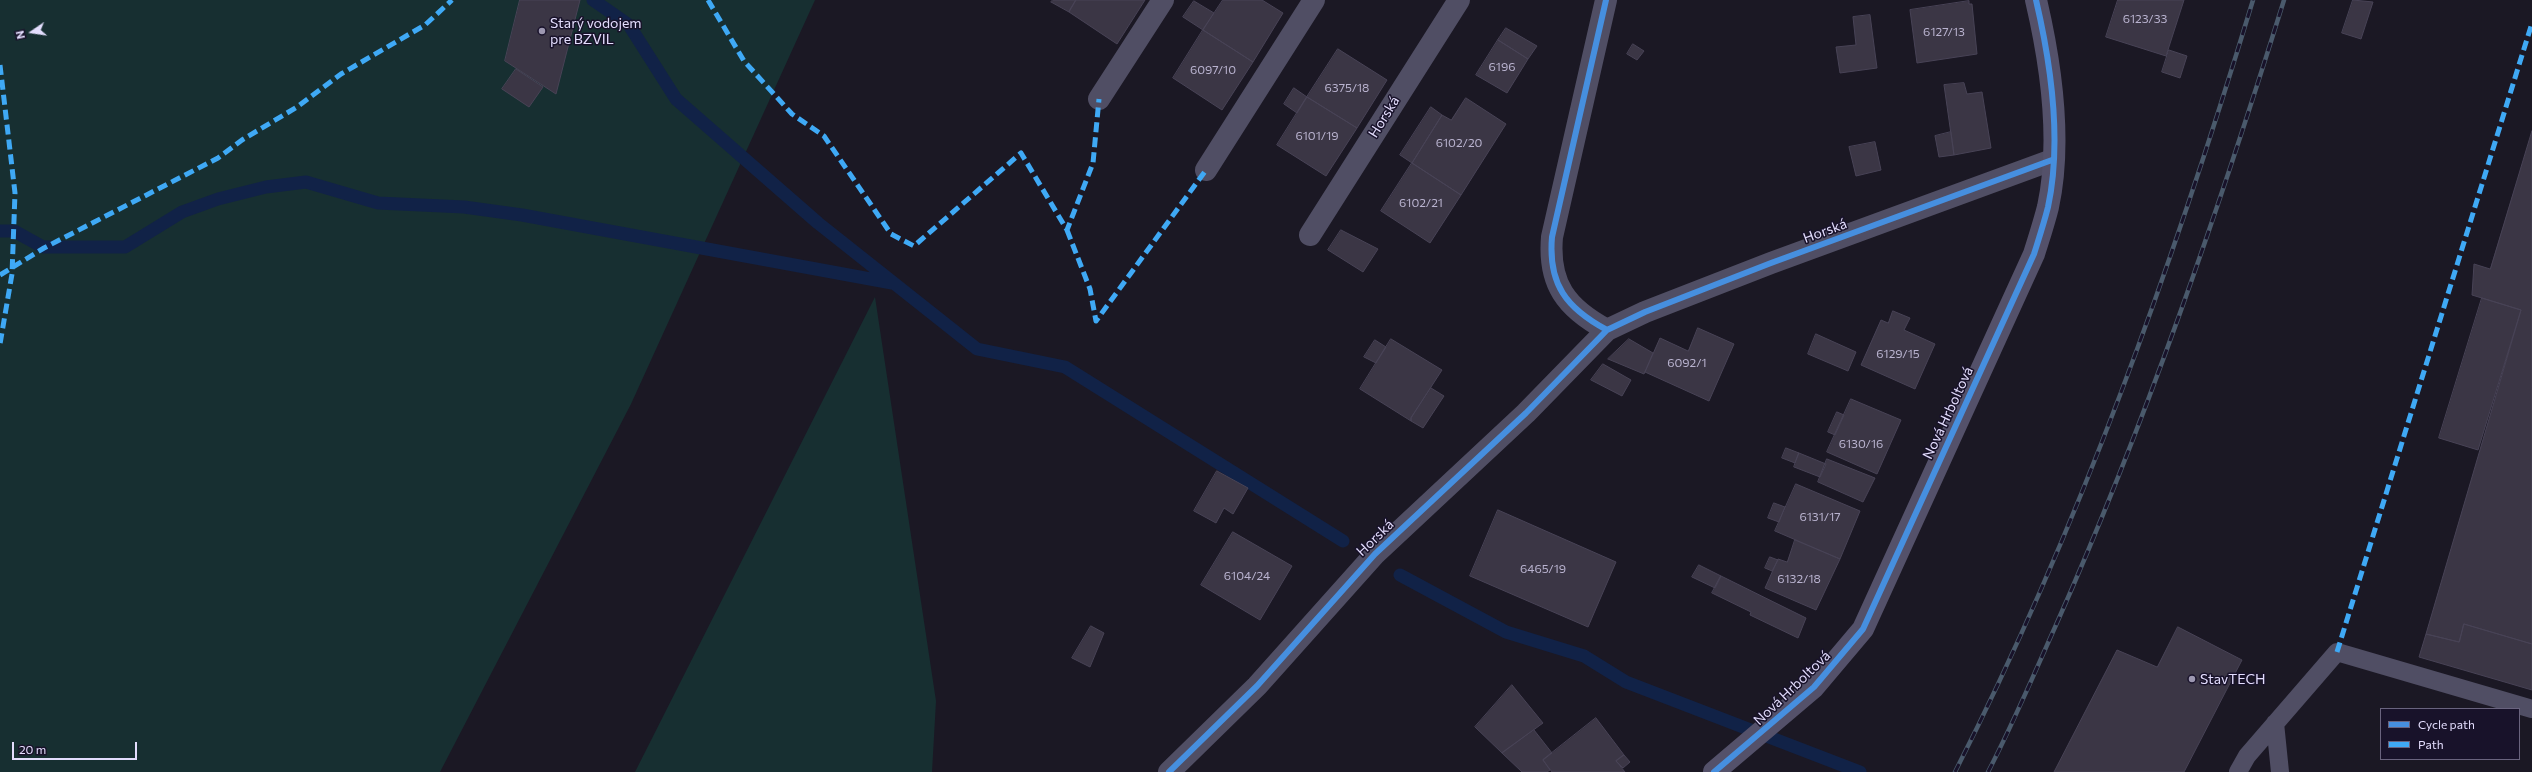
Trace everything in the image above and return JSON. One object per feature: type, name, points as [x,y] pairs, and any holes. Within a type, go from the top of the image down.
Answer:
[{"type":"street","points":[[1100,99],[1163,0]]},
{"type":"street","points":[[1206,170],[1314,0]]},
{"type":"street","name":"Horská","points":[[1310,235],[1459,0]]},
{"type":"street","points":[[1606,0],[1552,237],[1551,255],[1554,276],[1565,298],[1589,321],[1607,330]]},
{"type":"street","name":"Nová Hrboltová","points":[[1714,772],[1739,753],[1814,687],[1863,629],[2034,254],[2048,206],[2052,160],[2051,76],[2036,0]]},
{"type":"street","name":"Horská","points":[[1169,772],[1257,686],[1375,554],[1472,464],[1607,330],[1645,312],[1771,263],[2052,160]]},
{"type":"lane","points":[[2238,772],[2247,756],[2337,652],[2532,709]]},
{"type":"lane","points":[[2276,723],[2280,772]]},
{"type":"green space","points":[[0,0],[815,0],[631,404],[440,772],[0,772]]},
{"type":"green space","points":[[875,297],[936,701],[932,772],[635,772]]},
{"type":"building","name":"Starý vodojem pre BZVIL","points":[[520,0],[580,0],[556,94],[505,61]]},
{"type":"building","points":[[1053,0],[1076,0],[1069,12],[1051,2]]},
{"type":"building","points":[[1076,0],[1145,0],[1117,44],[1069,12]]},
{"type":"building","points":[[1223,0],[1262,0],[1283,13],[1253,62],[1203,30]]},
{"type":"building","points":[[2118,0],[2184,0],[2166,56],[2106,37]]},
{"type":"building","points":[[2353,0],[2373,2],[2361,39],[2342,33]]},
{"type":"building","points":[[1194,1],[1214,13],[1203,30],[1183,17]]},
{"type":"building","points":[[1969,1],[1969,4],[1972,4],[1977,54],[1917,63],[1910,10]]},
{"type":"building","points":[[1870,15],[1877,68],[1840,73],[1836,47],[1856,45],[1853,17]]},
{"type":"building","points":[[1506,28],[1537,46],[1528,59],[1498,40]]},
{"type":"building","points":[[1203,30],[1253,62],[1222,110],[1173,78]]},
{"type":"building","points":[[1498,40],[1528,59],[1507,93],[1476,75]]},
{"type":"building","points":[[1633,44],[1644,51],[1637,60],[1627,54]]},
{"type":"building","points":[[1338,49],[1387,80],[1357,128],[1307,97]]},
{"type":"building","points":[[2169,50],[2187,56],[2180,78],[2162,72]]},
{"type":"building","points":[[516,69],[543,87],[529,107],[502,89]]},
{"type":"building","points":[[1964,83],[1967,94],[1982,92],[1991,148],[1954,155],[1944,85]]},
{"type":"building","points":[[1294,88],[1307,97],[1297,113],[1284,104]]},
{"type":"building","points":[[1307,97],[1357,128],[1326,176],[1277,145]]},
{"type":"building","points":[[1466,98],[1506,124],[1461,195],[1412,163],[1442,115],[1451,120]]},
{"type":"building","points":[[1431,107],[1442,115],[1412,163],[1400,155]]},
{"type":"building","points":[[2532,131],[2532,644],[2464,624],[2459,642],[2426,634],[2521,310],[2472,295],[2474,264],[2490,269]]},
{"type":"building","points":[[1951,132],[1954,155],[1939,157],[1935,136]]},
{"type":"building","points":[[1875,142],[1881,170],[1856,176],[1849,147]]},
{"type":"building","points":[[1412,163],[1461,195],[1430,243],[1381,211]]},
{"type":"building","points":[[1341,230],[1378,249],[1363,272],[1328,250]]},
{"type":"building","points":[[2482,298],[2521,310],[2478,450],[2439,438]]},
{"type":"building","points":[[1893,311],[1910,318],[1904,330],[1935,344],[1915,389],[1861,365],[1881,320],[1888,323]]},
{"type":"building","points":[[1698,328],[1734,344],[1709,401],[1645,372],[1660,338],[1688,351]]},
{"type":"building","points":[[1816,334],[1856,352],[1848,371],[1808,354]]},
{"type":"building","points":[[1391,339],[1442,370],[1411,418],[1411,421],[1360,389]]},
{"type":"building","points":[[1629,339],[1653,353],[1644,374],[1608,359]]},
{"type":"building","points":[[1375,340],[1386,347],[1376,363],[1364,357]]},
{"type":"building","points":[[1603,364],[1631,380],[1622,396],[1591,380]]},
{"type":"building","points":[[1431,388],[1444,396],[1423,428],[1411,421],[1411,418]]},
{"type":"building","points":[[1851,399],[1901,420],[1877,474],[1827,452]]},
{"type":"building","points":[[1837,412],[1844,415],[1835,435],[1828,432]]},
{"type":"building","points":[[1786,448],[1799,453],[1795,463],[1782,458]]},
{"type":"building","points":[[1799,453],[1826,464],[1820,477],[1794,467]]},
{"type":"building","points":[[1827,459],[1875,478],[1863,502],[1818,482]]},
{"type":"building","points":[[1217,471],[1248,488],[1233,514],[1224,508],[1216,523],[1194,511]]},
{"type":"building","points":[[1796,484],[1860,511],[1840,559],[1775,531]]},
{"type":"building","points":[[1774,503],[1785,507],[1779,522],[1768,518]]},
{"type":"building","points":[[1498,510],[1616,562],[1588,627],[1470,576]]},
{"type":"building","points":[[1233,532],[1292,566],[1260,620],[1201,585]]},
{"type":"building","points":[[1795,540],[1840,559],[1816,610],[1765,588],[1778,559],[1787,562]]},
{"type":"building","points":[[1770,557],[1778,560],[1772,571],[1765,568]]},
{"type":"building","points":[[1699,565],[1721,576],[1715,588],[1692,577]]},
{"type":"building","points":[[1721,576],[1806,618],[1798,638],[1750,615],[1751,612],[1712,593]]},
{"type":"building","points":[[2464,624],[2532,644],[2532,690],[2419,657],[2426,634],[2459,642]]},
{"type":"building","points":[[1091,626],[1104,633],[1090,667],[1072,658]]},
{"type":"building","points":[[2178,627],[2242,660],[2184,772],[2054,772],[2117,650],[2157,667]]},
{"type":"building","points":[[1512,685],[1543,723],[1502,753],[1475,727]]},
{"type":"building","points":[[1596,718],[1624,755],[1616,761],[1625,772],[1552,772],[1543,760]]},
{"type":"building","points":[[1534,730],[1552,753],[1543,760],[1550,770],[1547,772],[1522,772],[1502,753]]},
{"type":"building","points":[[1624,755],[1630,762],[1623,768],[1616,761]]},
{"type":"waterway","points":[[593,0],[629,25],[676,99],[818,223],[977,349],[1065,367],[1343,541]]},
{"type":"waterway","points":[[0,231],[14,231],[43,247],[125,247],[182,212],[218,199],[266,187],[306,182],[378,203],[464,207],[522,215],[892,283]]},
{"type":"waterway","points":[[1400,575],[1506,632],[1584,656],[1626,682],[1860,772]]},
{"type":"railway","points":[[1955,772],[2043,585],[2121,393],[2157,295],[2190,197],[2253,0]]},
{"type":"railway","points":[[1988,772],[2023,699],[2089,549],[2150,394],[2207,237],[2284,0]]},
{"type":"marked path","points":[[0,275],[44,248],[218,158],[242,140],[297,107],[341,74],[425,25],[452,0]]},
{"type":"marked path","points":[[708,0],[744,61],[792,114],[824,136],[891,234],[914,246],[1021,153],[1067,230],[1093,163],[1099,99]]},
{"type":"marked path","points":[[2337,652],[2532,23]]},
{"type":"marked path","points":[[0,65],[15,193],[12,274],[0,344]]},
{"type":"marked path","points":[[1067,230],[1090,289],[1096,321],[1206,170]]},
{"type":"cycle path","points":[[1606,0],[1552,237],[1552,254],[1553,268],[1563,293],[1581,313],[1607,330]]},
{"type":"cycle path","points":[[1714,772],[1814,687],[1863,629],[2034,254],[2048,207],[2054,156],[2053,103],[2050,76],[2036,0]]},
{"type":"cycle path","points":[[1169,772],[1257,686],[1375,554],[1526,413],[1607,330],[1645,312],[1771,263],[2052,160]]},
{"type":"place","name":"Starý vodojem pre BZVIL","points":[[542,31]]},
{"type":"place","name":"StavTECH","points":[[2192,679]]}]
